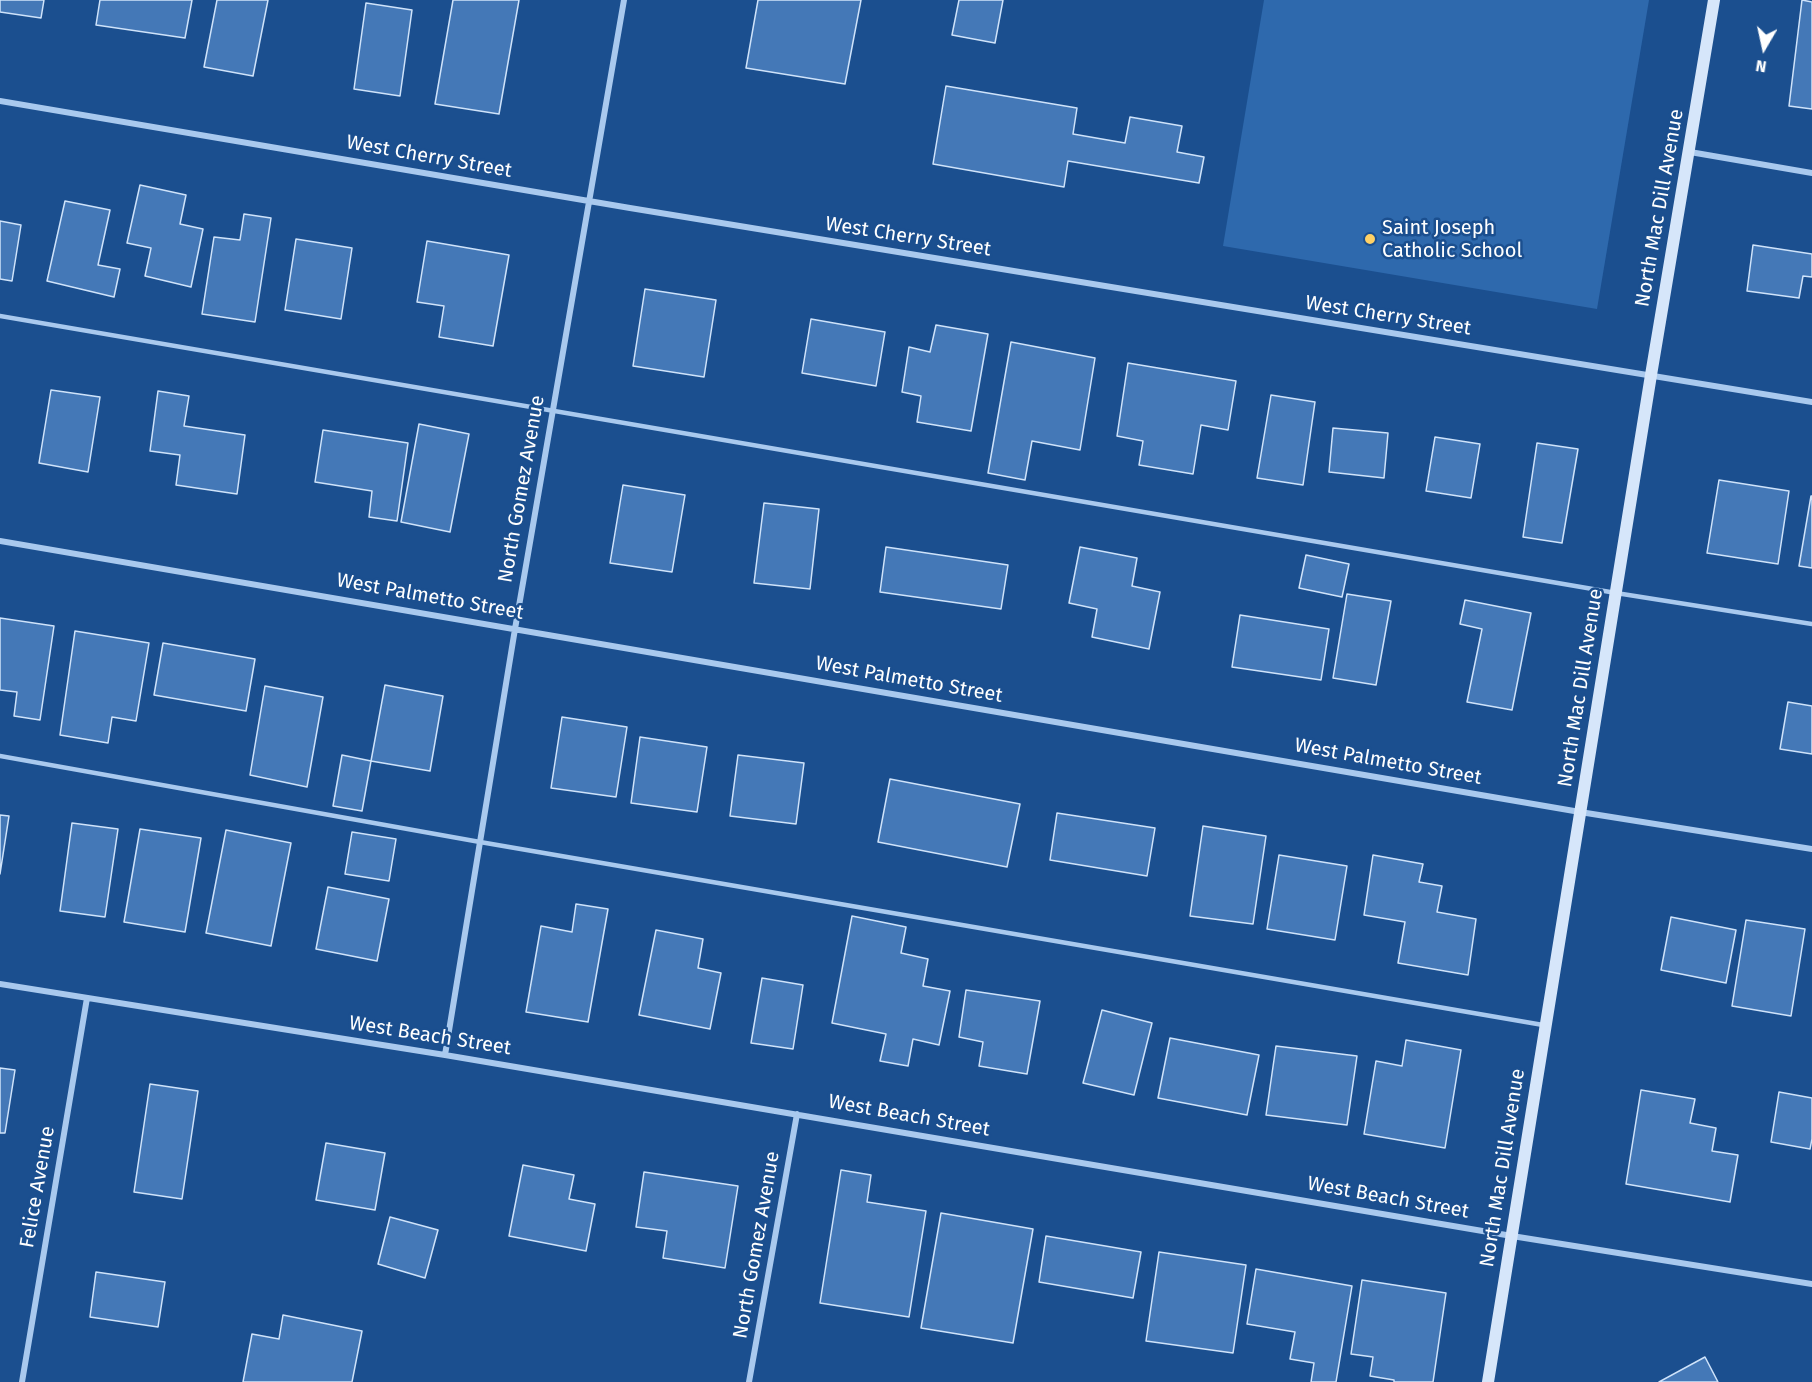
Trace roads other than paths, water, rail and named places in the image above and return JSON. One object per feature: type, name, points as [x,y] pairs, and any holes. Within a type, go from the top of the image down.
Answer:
[{"type":"street","name":"North Gomez Avenue","points":[[445,1055],[515,629],[624,0]]},
{"type":"street","name":"North Mac Dill Avenue","points":[[1488,1382],[1714,0]]},
{"type":"street","name":"West Cherry Street","points":[[0,101],[1812,402]]},
{"type":"street","points":[[1690,152],[1812,173]]},
{"type":"street","name":"West Palmetto Street","points":[[0,541],[1580,812],[1812,849]]},
{"type":"street","name":"West Beach Street","points":[[0,984],[445,1055],[1512,1236],[1812,1284]]},
{"type":"street","name":"Felice Avenue","points":[[22,1382],[87,998]]},
{"type":"street","name":"North Gomez Avenue","points":[[749,1382],[797,1114]]},
{"type":"lane","points":[[0,316],[1616,593],[1812,624]]},
{"type":"lane","points":[[0,756],[480,842],[1546,1026]]},
{"type":"place","name":"Saint Joseph Catholic School","points":[[1370,239]]}]
